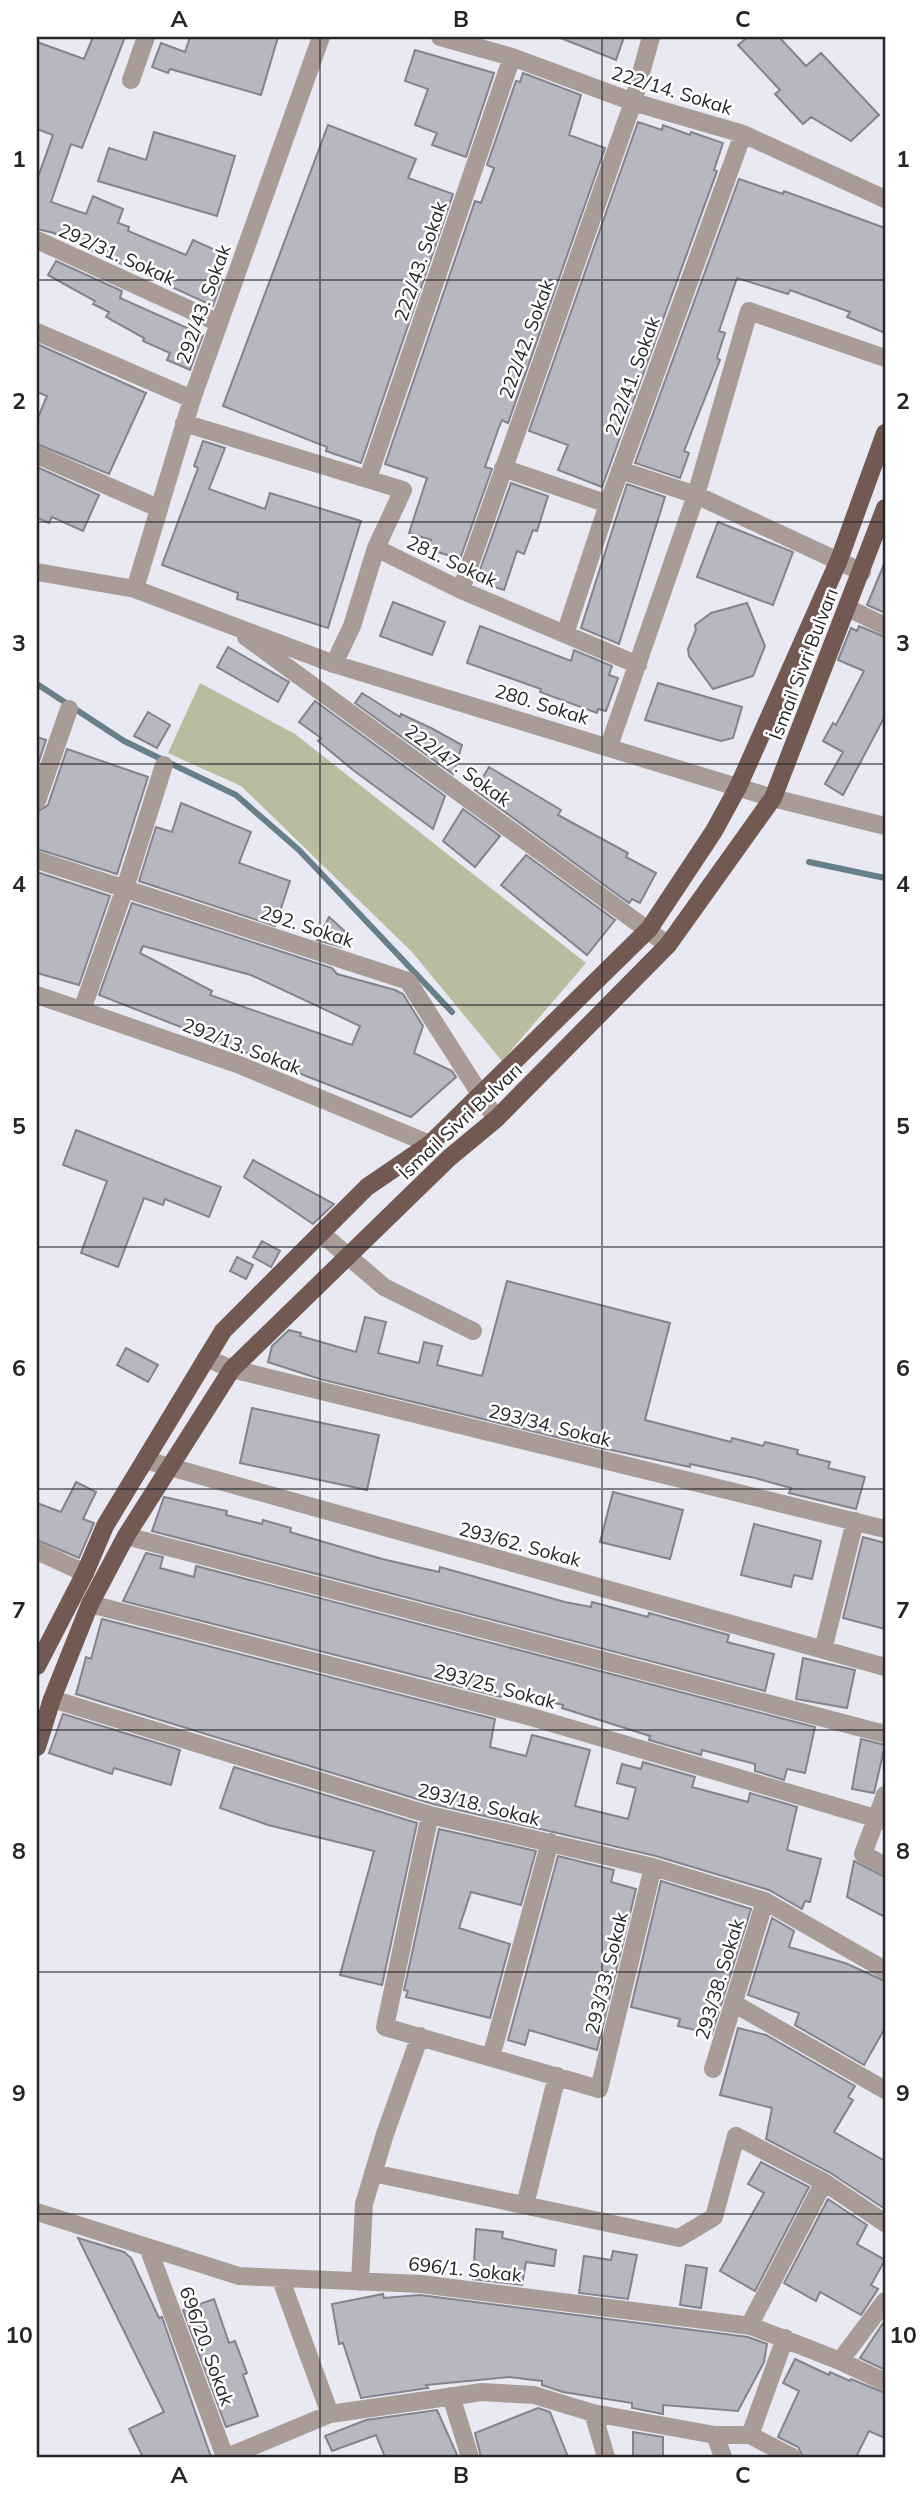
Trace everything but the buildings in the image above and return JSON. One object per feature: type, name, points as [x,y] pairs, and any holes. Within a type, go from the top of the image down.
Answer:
[{"type":"main road","name":"İsmail Sivri Bulvarı","points":[[37,1665],[85,1573],[105,1526],[223,1331],[366,1187],[430,1144],[649,929],[714,831],[738,787],[839,559],[885,433]]},
{"type":"main road","name":"İsmail Sivri Bulvarı","points":[[37,1747],[52,1699],[90,1604],[126,1536],[232,1368],[449,1158],[496,1119],[668,945],[773,798],[885,508]]},
{"type":"street","points":[[131,80],[146,37]]},
{"type":"street","name":"292/43. Sokak","points":[[135,589],[192,399],[321,37]]},
{"type":"street","name":"222/14. Sokak","points":[[440,37],[512,57],[633,102],[743,134],[885,199]]},
{"type":"street","name":"222/42. Sokak","points":[[461,590],[633,102],[651,37]]},
{"type":"street","name":"222/43. Sokak","points":[[368,478],[512,57]]},
{"type":"street","name":"222/41. Sokak","points":[[565,634],[620,470],[743,134]]},
{"type":"street","name":"292/31. Sokak","points":[[37,240],[219,323]]},
{"type":"street","points":[[610,746],[696,495],[749,311],[885,358]]},
{"type":"street","points":[[37,332],[192,399]]},
{"type":"street","points":[[184,423],[368,478]]},
{"type":"street","points":[[37,455],[158,508]]},
{"type":"street","points":[[503,468],[608,504]]},
{"type":"street","points":[[620,470],[696,495],[839,559],[862,572]]},
{"type":"street","name":"281. Sokak","points":[[368,478],[403,491],[376,548],[461,590],[638,665]]},
{"type":"street","points":[[334,664],[352,626],[376,548]]},
{"type":"street","name":"280. Sokak","points":[[37,572],[135,589],[334,664],[610,746],[773,798],[885,826]]},
{"type":"street","points":[[848,608],[885,626]]},
{"type":"street","name":"222/47. Sokak","points":[[223,620],[668,945]]},
{"type":"street","points":[[37,801],[69,709]]},
{"type":"street","points":[[82,1010],[164,765]]},
{"type":"street","name":"292. Sokak","points":[[37,860],[408,981],[483,1094],[496,1119]]},
{"type":"street","name":"292/13. Sokak","points":[[37,995],[237,1064],[430,1144]]},
{"type":"street","points":[[321,1233],[384,1287],[473,1331]]},
{"type":"street","name":"293/34. Sokak","points":[[206,1358],[232,1368],[885,1529]]},
{"type":"street","name":"293/62. Sokak","points":[[145,1460],[885,1667]]},
{"type":"street","points":[[823,1650],[855,1521]]},
{"type":"street","points":[[126,1536],[885,1734]]},
{"type":"street","points":[[37,1551],[85,1573]]},
{"type":"street","name":"293/25. Sokak","points":[[90,1604],[527,1716],[882,1820]]},
{"type":"street","name":"293/18. Sokak","points":[[52,1699],[430,1815],[653,1867],[765,1901],[885,1970]]},
{"type":"street","points":[[885,1795],[882,1820],[863,1854],[885,1866]]},
{"type":"street","points":[[430,1815],[385,2027],[557,2077],[525,2205]]},
{"type":"street","points":[[491,2057],[550,1843]]},
{"type":"street","name":"293/33. Sokak","points":[[557,2077],[599,2089],[653,1867]]},
{"type":"street","name":"293/38. Sokak","points":[[713,2069],[765,1901]]},
{"type":"street","points":[[733,2003],[885,2090]]},
{"type":"street","points":[[360,2282],[364,2204],[420,2036]]},
{"type":"street","points":[[373,2173],[679,2238],[714,2217],[736,2136],[824,2182],[885,2223]]},
{"type":"street","points":[[749,2326],[824,2182]]},
{"type":"street","name":"696/1. Sokak","points":[[37,2212],[149,2250],[239,2276],[281,2280],[421,2284],[749,2326],[840,2361],[885,2382]]},
{"type":"street","name":"696/20. Sokak","points":[[149,2250],[226,2457]]},
{"type":"street","points":[[281,2280],[330,2414]]},
{"type":"street","points":[[840,2361],[885,2301]]},
{"type":"street","points":[[750,2435],[785,2339]]},
{"type":"street","points":[[226,2457],[330,2414],[482,2392],[534,2395],[593,2413],[715,2435],[750,2435],[792,2457]]},
{"type":"street","points":[[451,2396],[470,2457]]},
{"type":"street","points":[[593,2413],[606,2457]]},
{"type":"street","points":[[715,2435],[723,2457]]},
{"type":"green space","points":[[200,683],[295,734],[586,963],[502,1061],[412,952],[241,786],[168,753]]},
{"type":"waterway","points":[[37,684],[124,741],[236,795],[299,850],[452,1012]]},
{"type":"waterway","points":[[809,862],[885,878]]}]
